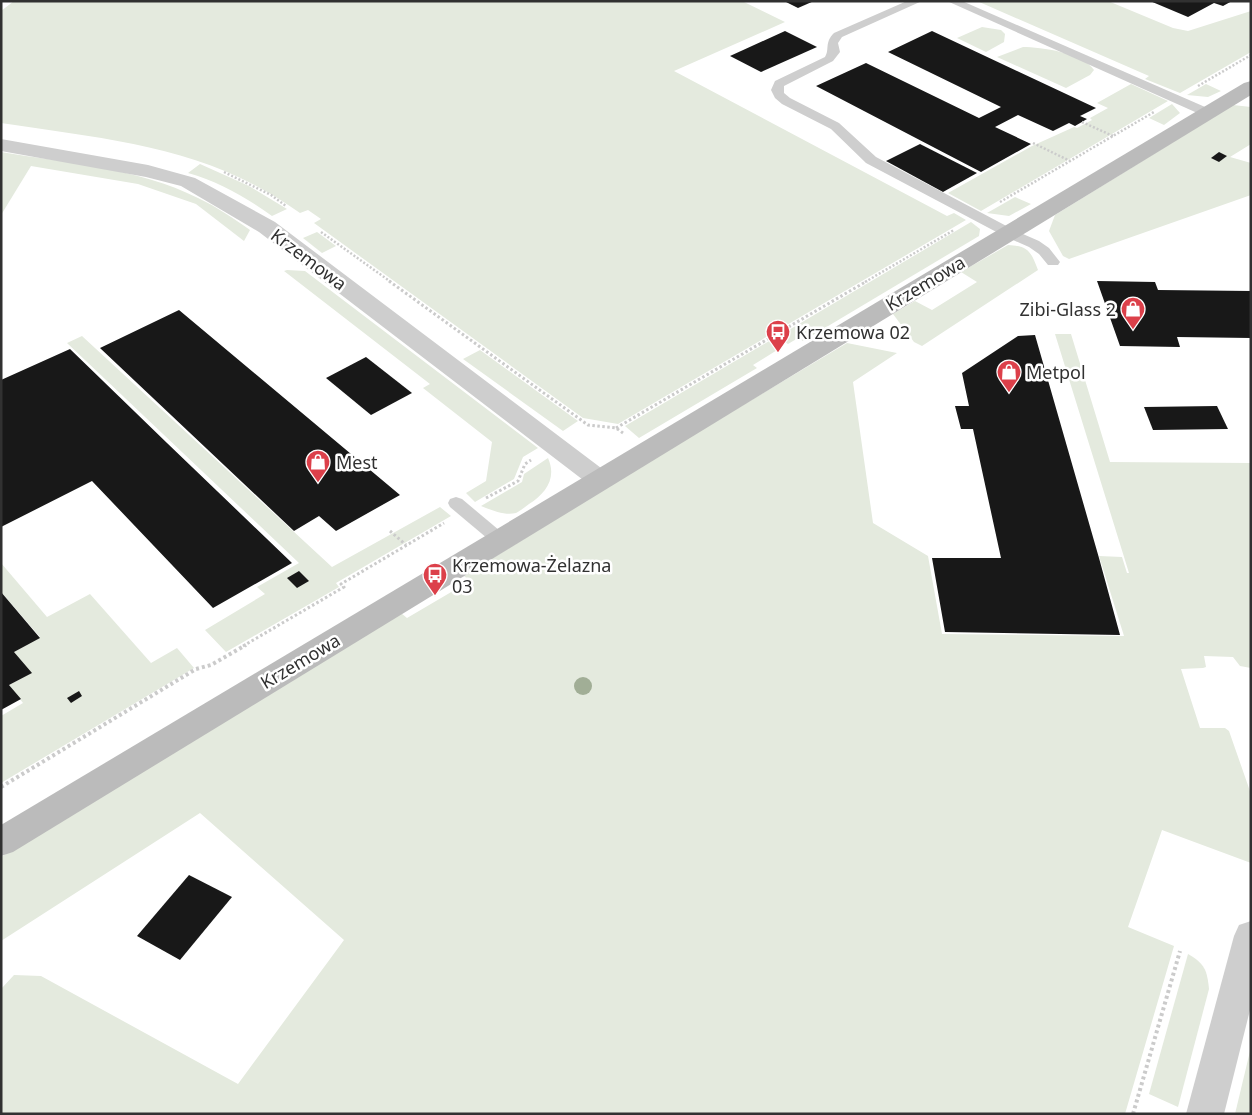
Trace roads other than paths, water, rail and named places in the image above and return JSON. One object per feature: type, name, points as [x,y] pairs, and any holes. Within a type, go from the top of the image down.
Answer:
[{"type":"street","name":"Krzemowa","points":[[1,842],[1251,87]]},
{"type":"street","name":"Krzemowa","points":[[1,145],[148,171],[188,182],[217,197],[267,227],[600,480]]},
{"type":"street","points":[[1205,1114],[1251,936]]},
{"type":"lane","points":[[917,1],[838,34],[833,40],[832,47],[834,52],[829,59],[778,84],[777,90],[779,95],[786,101],[835,126],[870,160],[1009,233],[1042,247],[1054,262]]},
{"type":"lane","points":[[952,1],[1208,113]]},
{"type":"lane","points":[[461,507],[500,540]]},
{"type":"place","name":"Zibi-Glass 2","points":[[1133,330]]},
{"type":"place","name":"Krzemowa 02","points":[[778,353]]},
{"type":"place","name":"Metpol","points":[[1009,393]]},
{"type":"place","name":"Mest","points":[[318,483]]},
{"type":"place","name":"Krzemowa-Żelazna 03","points":[[435,596]]}]
